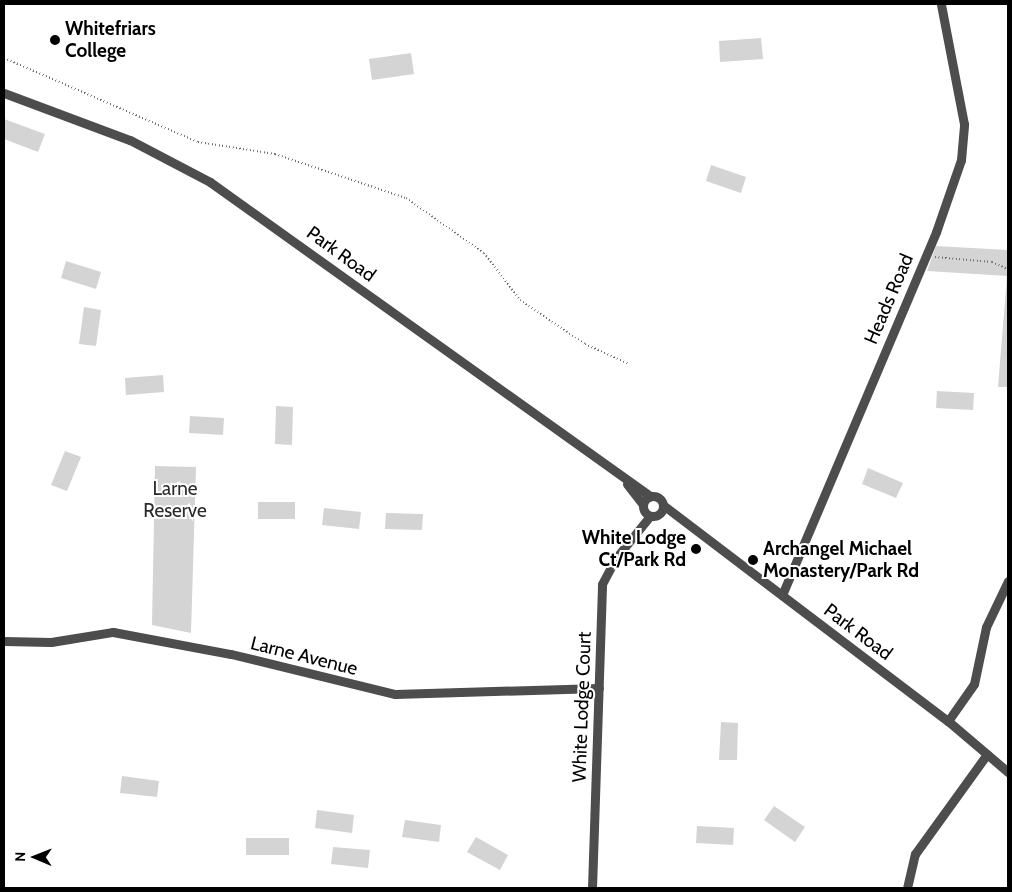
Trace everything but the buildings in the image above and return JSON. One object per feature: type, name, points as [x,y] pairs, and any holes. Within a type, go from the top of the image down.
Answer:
[{"type":"street","name":"Heads Road","points":[[782,595],[948,201],[964,139],[942,4]]},
{"type":"street","name":"Park Road","points":[[4,93],[130,140],[210,182],[624,480],[650,496],[659,497],[663,505],[684,524],[782,595],[948,721],[1008,772]]},
{"type":"street","name":"Park Road","points":[[4,99],[15,98]]},
{"type":"street","name":"Park Road","points":[[624,480],[643,506],[654,516],[684,524]]},
{"type":"street","points":[[643,506],[650,496]]},
{"type":"street","name":"White Lodge Court","points":[[632,535],[654,516],[663,505]]},
{"type":"street","name":"White Lodge Court","points":[[592,888],[602,584],[632,535],[643,506]]},
{"type":"street","points":[[948,721],[974,684],[986,627],[1008,581]]},
{"type":"street","name":"Larne Avenue","points":[[4,641],[52,642],[113,632],[231,654],[395,694],[599,688]]},
{"type":"street","points":[[907,888],[915,854],[987,754]]},
{"type":"path","points":[[4,58],[198,142],[274,154],[406,198],[484,253],[520,300],[585,344],[629,364]]},
{"type":"path","points":[[926,256],[992,262],[1008,269]]},
{"type":"green space","points":[[761,38],[763,59],[720,62],[719,41]]},
{"type":"green space","points":[[411,53],[414,74],[372,80],[369,59]]},
{"type":"green space","points":[[4,119],[45,134],[38,152],[4,139]]},
{"type":"green space","points":[[711,165],[746,177],[741,193],[706,181]]},
{"type":"green space","points":[[936,246],[1008,250],[1008,387],[998,387],[1007,276],[927,271]]},
{"type":"green space","points":[[66,261],[101,272],[96,289],[61,278]]},
{"type":"green space","points":[[84,307],[101,310],[96,346],[79,344]]},
{"type":"green space","points":[[163,375],[164,392],[126,395],[125,378]]},
{"type":"green space","points":[[937,391],[974,393],[973,410],[936,408]]},
{"type":"green space","points":[[276,406],[293,407],[292,445],[275,444]]},
{"type":"green space","points":[[190,416],[224,418],[223,435],[189,433]]},
{"type":"green space","points":[[65,451],[81,457],[67,491],[51,485]]},
{"type":"green space","name":"Larne Reserve","points":[[155,466],[196,467],[191,633],[152,625]]},
{"type":"green space","points":[[868,468],[903,483],[896,498],[862,484]]},
{"type":"green space","points":[[258,502],[295,502],[295,519],[258,519]]},
{"type":"green space","points":[[324,508],[361,512],[359,529],[322,525]]},
{"type":"green space","points":[[386,513],[423,514],[422,530],[385,529]]},
{"type":"green space","points":[[721,722],[738,723],[737,760],[719,760]]},
{"type":"green space","points":[[122,776],[159,781],[157,797],[120,793]]},
{"type":"green space","points":[[774,806],[805,827],[795,842],[764,820]]},
{"type":"green space","points":[[317,810],[354,815],[352,833],[315,828]]},
{"type":"green space","points":[[405,820],[441,825],[439,842],[402,837]]},
{"type":"green space","points":[[697,826],[734,828],[733,845],[696,843]]},
{"type":"green space","points":[[476,837],[508,855],[500,870],[467,852]]},
{"type":"green space","points":[[246,838],[289,838],[289,855],[246,855]]},
{"type":"green space","points":[[333,847],[370,850],[368,868],[331,864]]},
{"type":"place","name":"Whitefriars College","points":[[55,40]]},
{"type":"place","name":"White Lodge Ct/Park Rd","points":[[696,549]]},
{"type":"place","name":"Archangel Michael Monastery/Park Rd","points":[[753,560]]}]
